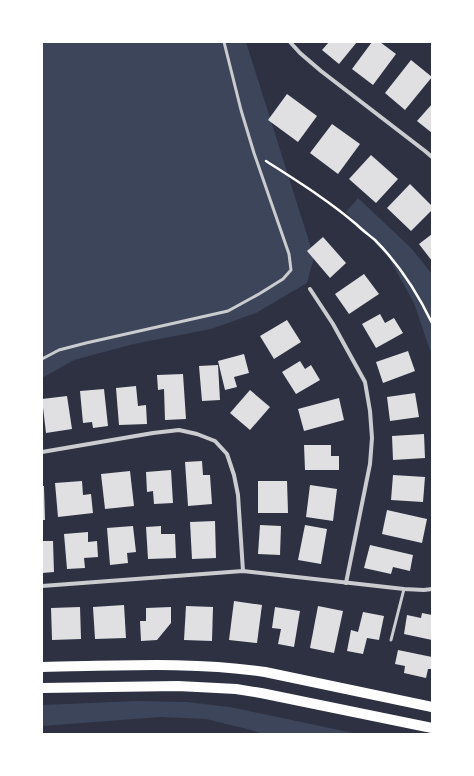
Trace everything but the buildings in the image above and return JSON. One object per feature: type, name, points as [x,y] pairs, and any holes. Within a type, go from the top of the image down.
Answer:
[{"type":"main road","points":[[42,667],[178,665],[238,668],[265,672],[430,706]]},
{"type":"main road","points":[[42,688],[206,686],[236,689],[432,728]]},
{"type":"street","points":[[290,42],[300,53],[321,71],[432,157]]},
{"type":"street","points":[[310,289],[333,324],[365,382],[370,411],[372,438],[370,464],[346,582]]},
{"type":"street","points":[[42,452],[153,433],[180,430],[197,434],[215,442],[227,454],[234,475],[238,495],[243,571]]},
{"type":"street","points":[[42,586],[243,571],[404,589],[432,589]]},
{"type":"lane","points":[[42,359],[58,350],[228,311],[283,279],[291,270],[288,254],[241,110],[224,42]]},
{"type":"lane","points":[[391,640],[404,589]]},
{"type":"path","points":[[254,153],[313,191],[375,240],[398,268],[414,291],[432,323]]},
{"type":"shaded area","points":[[42,42],[246,42],[314,257],[307,283],[256,313],[211,329],[134,344],[74,360],[42,378]]},
{"type":"shaded area","points":[[358,198],[411,248],[432,274],[432,356],[414,303],[389,258],[346,212]]},
{"type":"shaded area","points":[[137,701],[187,702],[230,707],[358,734],[262,734],[206,719],[161,717],[42,726],[42,705]]}]
